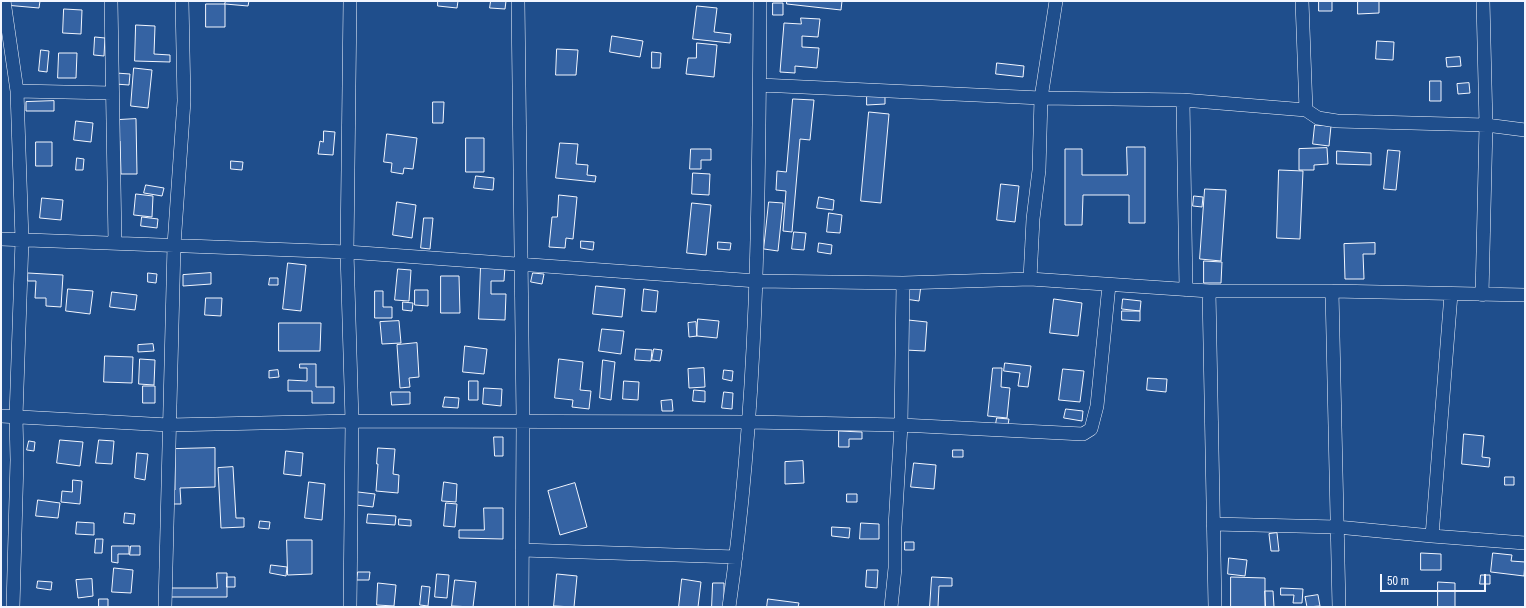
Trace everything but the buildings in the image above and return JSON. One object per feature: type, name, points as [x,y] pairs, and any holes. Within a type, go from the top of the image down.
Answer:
[{"type":"street","points":[[4,1],[17,91],[22,240],[16,417],[17,460],[13,607]]},
{"type":"street","points":[[111,1],[115,243]]},
{"type":"street","points":[[165,607],[174,245],[184,101],[182,1]]},
{"type":"street","points":[[350,1],[347,252],[352,421],[350,607]]},
{"type":"street","points":[[518,1],[521,264],[522,607]]},
{"type":"street","points":[[730,607],[749,422],[757,281],[760,1]]},
{"type":"street","points":[[1030,279],[1033,219],[1040,170],[1041,98],[1056,1]]},
{"type":"street","points":[[1302,1],[1306,110]]},
{"type":"street","points":[[1482,294],[1486,125],[1483,1]]},
{"type":"street","points":[[760,85],[1041,98],[1183,100],[1306,110],[1318,118],[1337,121],[1486,125],[1525,130]]},
{"type":"street","points":[[17,91],[112,93]]},
{"type":"street","points":[[1183,100],[1186,290]]},
{"type":"street","points":[[1,239],[347,252],[757,281],[903,283],[1030,279],[1209,291],[1332,291],[1525,295]]},
{"type":"street","points":[[891,607],[895,568],[895,527],[901,425],[903,283]]},
{"type":"street","points":[[1,416],[169,424],[522,420],[749,422],[901,425],[1083,434],[1091,429],[1097,406],[1109,285]]},
{"type":"street","points":[[1209,291],[1215,607]]},
{"type":"street","points":[[1332,291],[1339,607]]},
{"type":"street","points":[[1432,536],[1452,294]]},
{"type":"street","points":[[1214,524],[1337,526],[1432,536],[1525,542]]},
{"type":"street","points":[[522,550],[736,557]]}]
